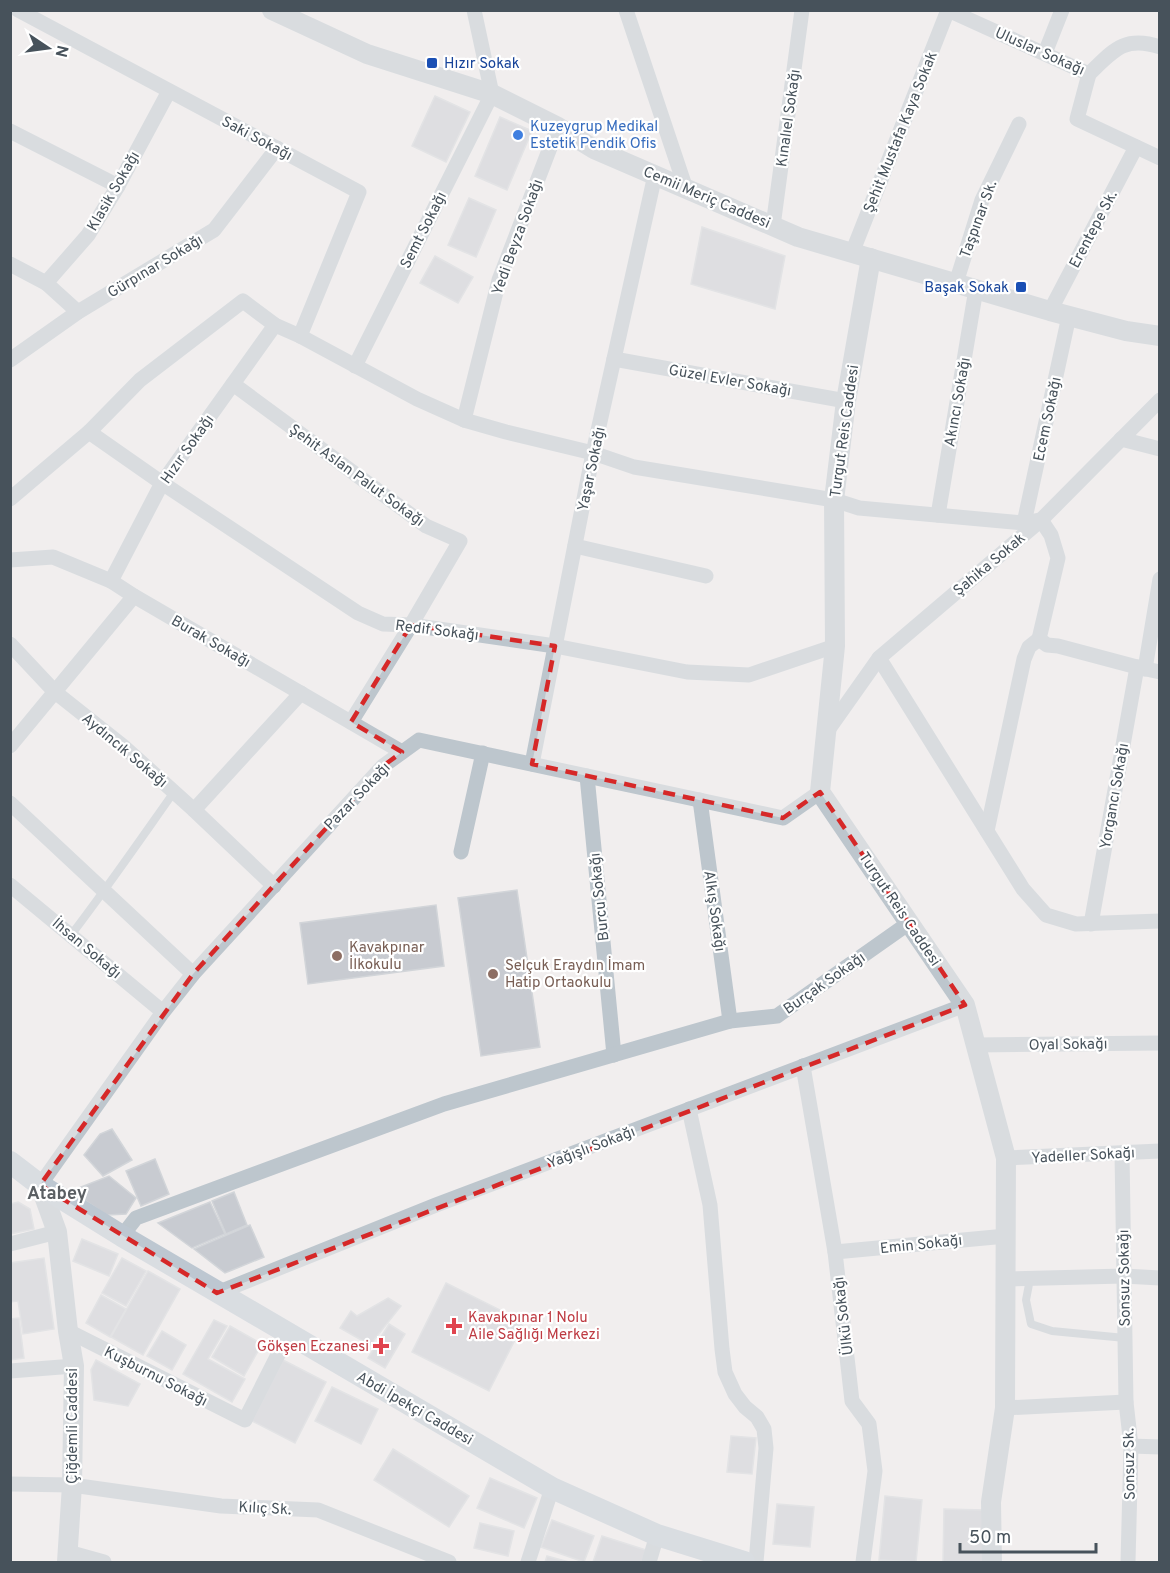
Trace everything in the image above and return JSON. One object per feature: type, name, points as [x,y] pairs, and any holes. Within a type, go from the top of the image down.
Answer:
[{"type":"main road","name":"Abdi İpekçi Caddesi","points":[[10,1162],[40,1185],[122,1236],[552,1488],[657,1535],[744,1563]]},
{"type":"street","name":"Saki Sokağı","points":[[18,10],[358,192],[300,336]]},
{"type":"street","name":"Cemii Meriç Caddesi","points":[[272,10],[367,54],[492,94],[558,127],[594,149],[798,237],[1059,314],[1126,331],[1160,336]]},
{"type":"street","points":[[474,10],[492,94]]},
{"type":"street","points":[[626,10],[686,189]]},
{"type":"street","name":"Kınalıel Sokağı","points":[[773,226],[802,10]]},
{"type":"street","name":"Uluslar Sokağı","points":[[948,10],[1089,74],[1113,51],[1131,43],[1155,46]]},
{"type":"street","name":"Şehit Mustafa Kaya Sokak","points":[[862,255],[948,10]]},
{"type":"street","points":[[1045,53],[1062,10]]},
{"type":"street","points":[[1155,46],[1160,31]]},
{"type":"street","points":[[1089,74],[1077,119],[1160,158]]},
{"type":"street","name":"Klasik Sokağı","points":[[46,283],[88,235],[118,186],[169,91]]},
{"type":"street","name":"Semt Sokağı","points":[[354,366],[492,94]]},
{"type":"street","name":"Taşpınar Sk.","points":[[956,283],[982,200],[1019,124]]},
{"type":"street","name":"Yedi Beyza Sokağı","points":[[464,420],[499,280],[558,127]]},
{"type":"street","points":[[10,131],[118,186]]},
{"type":"street","name":"Erentepe Sk.","points":[[1059,314],[1136,147]]},
{"type":"street","name":"Gürpınar Sokağı","points":[[10,360],[78,312],[214,230],[277,148]]},
{"type":"street","name":"Yaşar Sokağı","points":[[532,764],[593,453],[655,175]]},
{"type":"street","name":"Turgut Reis Caddesi","points":[[862,255],[834,500],[835,646],[820,792],[965,1005],[1006,1158],[1005,1408],[991,1502],[992,1563]]},
{"type":"street","points":[[10,264],[46,283],[78,312]]},
{"type":"street","name":"Akıncı Sokağı","points":[[938,515],[976,289]]},
{"type":"street","points":[[10,499],[89,432],[140,380],[243,301],[275,325],[417,399],[464,420],[506,432],[593,453],[634,467],[834,500],[859,508],[1024,523],[1041,520],[1051,535],[1058,558],[1039,639],[1029,647],[1024,659],[987,831]]},
{"type":"street","name":"Ecem Sokağı","points":[[1024,523],[1059,314]]},
{"type":"street","name":"Hızır Sokağı","points":[[111,581],[162,483],[275,325]]},
{"type":"street","name":"Güzel Evler Sokağı","points":[[614,359],[846,401]]},
{"type":"street","name":"Şehit Aslan Palut Sokağı","points":[[233,384],[426,526],[460,541],[351,722]]},
{"type":"street","name":"Şahika Sokak","points":[[826,733],[879,657],[1041,520],[1160,400]]},
{"type":"street","name":"Redif Sokağı","points":[[89,432],[358,613],[383,624],[411,625],[555,646],[687,672],[749,675],[835,646]]},
{"type":"street","points":[[1121,440],[1160,449]]},
{"type":"street","points":[[575,546],[706,576]]},
{"type":"street","name":"Burak Sokağı","points":[[10,560],[53,557],[111,581],[402,752]]},
{"type":"street","name":"Yorgancı Sokağı","points":[[1091,924],[1147,669],[1160,579]]},
{"type":"street","points":[[10,746],[134,596]]},
{"type":"street","points":[[1039,639],[1047,645],[1147,669]]},
{"type":"street","name":"Aydıncık Sokağı","points":[[10,644],[55,692],[123,746],[274,886]]},
{"type":"street","points":[[879,657],[1023,889],[1046,915],[1076,924],[1160,921]]},
{"type":"street","points":[[194,810],[301,693]]},
{"type":"street","name":"Pazar Sokağı","points":[[40,1185],[163,1012],[194,974],[383,766],[419,740],[783,818],[820,792]]},
{"type":"street","points":[[461,852],[483,753]]},
{"type":"street","name":"Burcu Sokağı","points":[[587,776],[614,1054]]},
{"type":"street","name":"Alkış Sokağı","points":[[700,800],[730,1021]]},
{"type":"street","points":[[10,803],[194,974]]},
{"type":"street","name":"İhsan Sokağı","points":[[10,885],[163,1012]]},
{"type":"street","name":"Burçak Sokağı","points":[[122,1236],[136,1218],[433,1108],[730,1021],[777,1016],[909,922]]},
{"type":"street","name":"Yağışlı Sokağı","points":[[217,1293],[436,1205],[965,1005]]},
{"type":"street","name":"Oyal Sokağı","points":[[976,1045],[1160,1043]]},
{"type":"street","name":"Ülkü Sokağı","points":[[803,1066],[835,1252],[852,1401],[869,1424],[875,1471],[863,1563]]},
{"type":"street","points":[[689,1109],[710,1205],[725,1372],[735,1394],[757,1417],[764,1429],[766,1448],[756,1563]]},
{"type":"street","name":"Yadeller Sokağı","points":[[1006,1158],[1160,1151]]},
{"type":"street","name":"Sonsuz Sokağı","points":[[1122,1153],[1126,1402]]},
{"type":"street","name":"Çiğdemli Caddesi","points":[[40,1185],[57,1232],[74,1366],[72,1485],[67,1557]]},
{"type":"street","points":[[10,1244],[57,1232]]},
{"type":"street","name":"Emin Sokağı","points":[[835,1252],[1006,1236]]},
{"type":"street","points":[[1006,1279],[1124,1276],[1160,1278]]},
{"type":"street","name":"Kuşburnu Sokağı","points":[[68,1332],[244,1420],[288,1335]]},
{"type":"street","points":[[10,1371],[74,1366]]},
{"type":"street","points":[[1005,1408],[1126,1402]]},
{"type":"street","name":"Sonsuz Sk.","points":[[1126,1402],[1131,1446],[1128,1563]]},
{"type":"street","points":[[1131,1446],[1160,1447]]},
{"type":"street","name":"Kılıç Sk.","points":[[10,1484],[72,1485],[221,1506],[318,1510],[449,1563]]},
{"type":"street","points":[[528,1563],[552,1488]]},
{"type":"street","points":[[650,1563],[657,1535]]},
{"type":"street","points":[[67,1557],[104,1563]]},
{"type":"lane","points":[[71,935],[105,891],[174,792]]},
{"type":"lane","points":[[1030,1279],[1026,1300],[1031,1324],[1052,1331],[1125,1338]]},
{"type":"highlighted area","points":[[411,625],[555,646],[532,764],[783,818],[820,792],[965,1005],[217,1293],[40,1185],[193,974],[383,766],[402,752],[351,722]]},
{"type":"building","points":[[435,96],[470,112],[446,162],[412,146]]},
{"type":"building","points":[[500,117],[532,131],[507,190],[475,176]]},
{"type":"building","points":[[469,198],[496,210],[476,257],[448,245]]},
{"type":"building","points":[[702,227],[785,256],[775,309],[691,284]]},
{"type":"building","points":[[435,256],[473,277],[458,303],[420,283]]},
{"type":"building","name":"Selçuk Eraydın İmam Hatip Ortaokulu","points":[[517,890],[540,1047],[481,1056],[458,898]]},
{"type":"building","points":[[436,905],[444,966],[308,984],[300,923]]},
{"type":"building","points":[[112,1129],[132,1160],[103,1176],[84,1155],[100,1134]]},
{"type":"building","points":[[155,1159],[169,1194],[141,1206],[126,1171]]},
{"type":"building","points":[[109,1176],[136,1198],[126,1214],[107,1215],[71,1191]]},
{"type":"building","points":[[234,1192],[247,1225],[226,1234],[212,1201]]},
{"type":"building","points":[[18,1202],[30,1209],[34,1229],[10,1234],[10,1204]]},
{"type":"building","points":[[210,1202],[225,1234],[192,1248],[158,1223]]},
{"type":"building","points":[[250,1225],[264,1257],[225,1273],[194,1249]]},
{"type":"building","points":[[82,1239],[118,1254],[109,1276],[73,1261]]},
{"type":"building","points":[[44,1258],[54,1329],[23,1334],[18,1301],[10,1302],[10,1263]]},
{"type":"building","points":[[122,1258],[146,1271],[126,1306],[102,1293]]},
{"type":"building","points":[[148,1271],[180,1289],[143,1355],[111,1337]]},
{"type":"building","points":[[446,1283],[524,1322],[489,1391],[412,1352]]},
{"type":"building","points":[[101,1295],[126,1309],[110,1337],[86,1323]]},
{"type":"building","points":[[388,1298],[401,1306],[370,1345],[340,1328],[351,1311],[357,1316]]},
{"type":"building","points":[[19,1318],[24,1358],[10,1360],[10,1319]]},
{"type":"building","points":[[214,1320],[227,1326],[208,1359],[245,1379],[232,1402],[183,1374]]},
{"type":"building","points":[[389,1324],[405,1334],[385,1368],[368,1358]]},
{"type":"building","points":[[230,1326],[262,1344],[244,1376],[212,1357]]},
{"type":"building","points":[[162,1331],[186,1345],[172,1370],[147,1356]]},
{"type":"building","points":[[96,1360],[140,1384],[128,1406],[94,1400],[91,1370]]},
{"type":"building","points":[[283,1360],[326,1382],[295,1443],[252,1421]]},
{"type":"building","points":[[332,1387],[378,1409],[361,1444],[315,1421]]},
{"type":"building","points":[[731,1436],[756,1438],[752,1474],[727,1472]]},
{"type":"building","points":[[393,1449],[469,1496],[449,1527],[374,1480]]},
{"type":"building","points":[[490,1478],[537,1498],[524,1528],[477,1508]]},
{"type":"building","points":[[885,1496],[922,1500],[916,1562],[879,1560]]},
{"type":"building","points":[[777,1504],[814,1507],[810,1547],[773,1544]]},
{"type":"building","points":[[944,1509],[984,1510],[983,1562],[943,1562]]},
{"type":"building","points":[[552,1520],[594,1536],[584,1562],[541,1547]]},
{"type":"building","points":[[480,1523],[514,1531],[508,1556],[474,1548]]},
{"type":"building","points":[[602,1536],[646,1550],[642,1562],[593,1562]]},
{"type":"building","points":[[547,1556],[569,1562],[545,1562]]},
{"type":"place","name":"Hızır Sokak","points":[[432,63]]},
{"type":"place","name":"Kuzeygrup Medikal Estetik Pendik Ofis","points":[[518,135]]},
{"type":"place","name":"Başak Sokak","points":[[1021,287]]},
{"type":"place","name":"Kavakpınar İlkokulu","points":[[337,956]]},
{"type":"place","name":"Selçuk Eraydın İmam Hatip Ortaokulu","points":[[493,974]]},
{"type":"place","name":"Kavakpınar 1 Nolu Aile Sağlığı Merkezi","points":[[454,1326]]},
{"type":"place","name":"Gökşen Eczanesi","points":[[381,1346]]},
{"type":"district","name":"Atabey","points":[[57,1193]]}]
